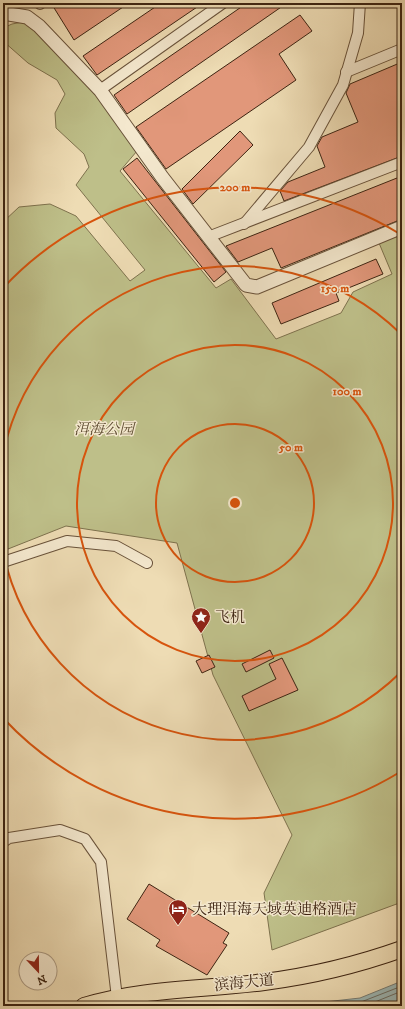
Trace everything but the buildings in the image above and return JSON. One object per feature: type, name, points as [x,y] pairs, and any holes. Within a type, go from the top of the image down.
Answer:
[{"type":"main road","name":"滨海大道","points":[[84,1006],[117,998],[264,982],[321,972],[402,949]]},
{"type":"street","points":[[100,90],[223,3]]},
{"type":"street","points":[[244,224],[309,147],[343,84],[358,33],[360,3]]},
{"type":"street","points":[[3,13],[27,17],[39,26],[100,90],[208,237],[246,285],[257,287],[402,227]]},
{"type":"street","points":[[346,72],[402,49]]},
{"type":"street","points":[[208,237],[402,162]]},
{"type":"street","points":[[3,562],[67,541],[116,546],[147,563]]},
{"type":"street","points":[[3,842],[9,838],[60,830],[85,839],[101,862],[117,998]]},
{"type":"green space","name":"洱海公园","points":[[39,19],[137,151],[120,171],[216,288],[231,279],[276,339],[341,313],[353,292],[392,274],[379,243],[402,233],[402,902],[272,950],[264,893],[292,835],[213,675],[177,543],[66,526],[3,551],[3,222],[19,207],[50,204],[76,216],[130,281],[145,270],[76,185],[89,167],[84,154],[56,128],[55,113],[65,94],[57,80],[28,63],[3,41],[3,28],[12,24]]},
{"type":"water","points":[[402,981],[402,1006],[289,1006],[360,998]]},
{"type":"place","name":"飞机","points":[[201,634]]},
{"type":"place","name":"大理洱海天域英迪格酒店","points":[[178,926]]}]
